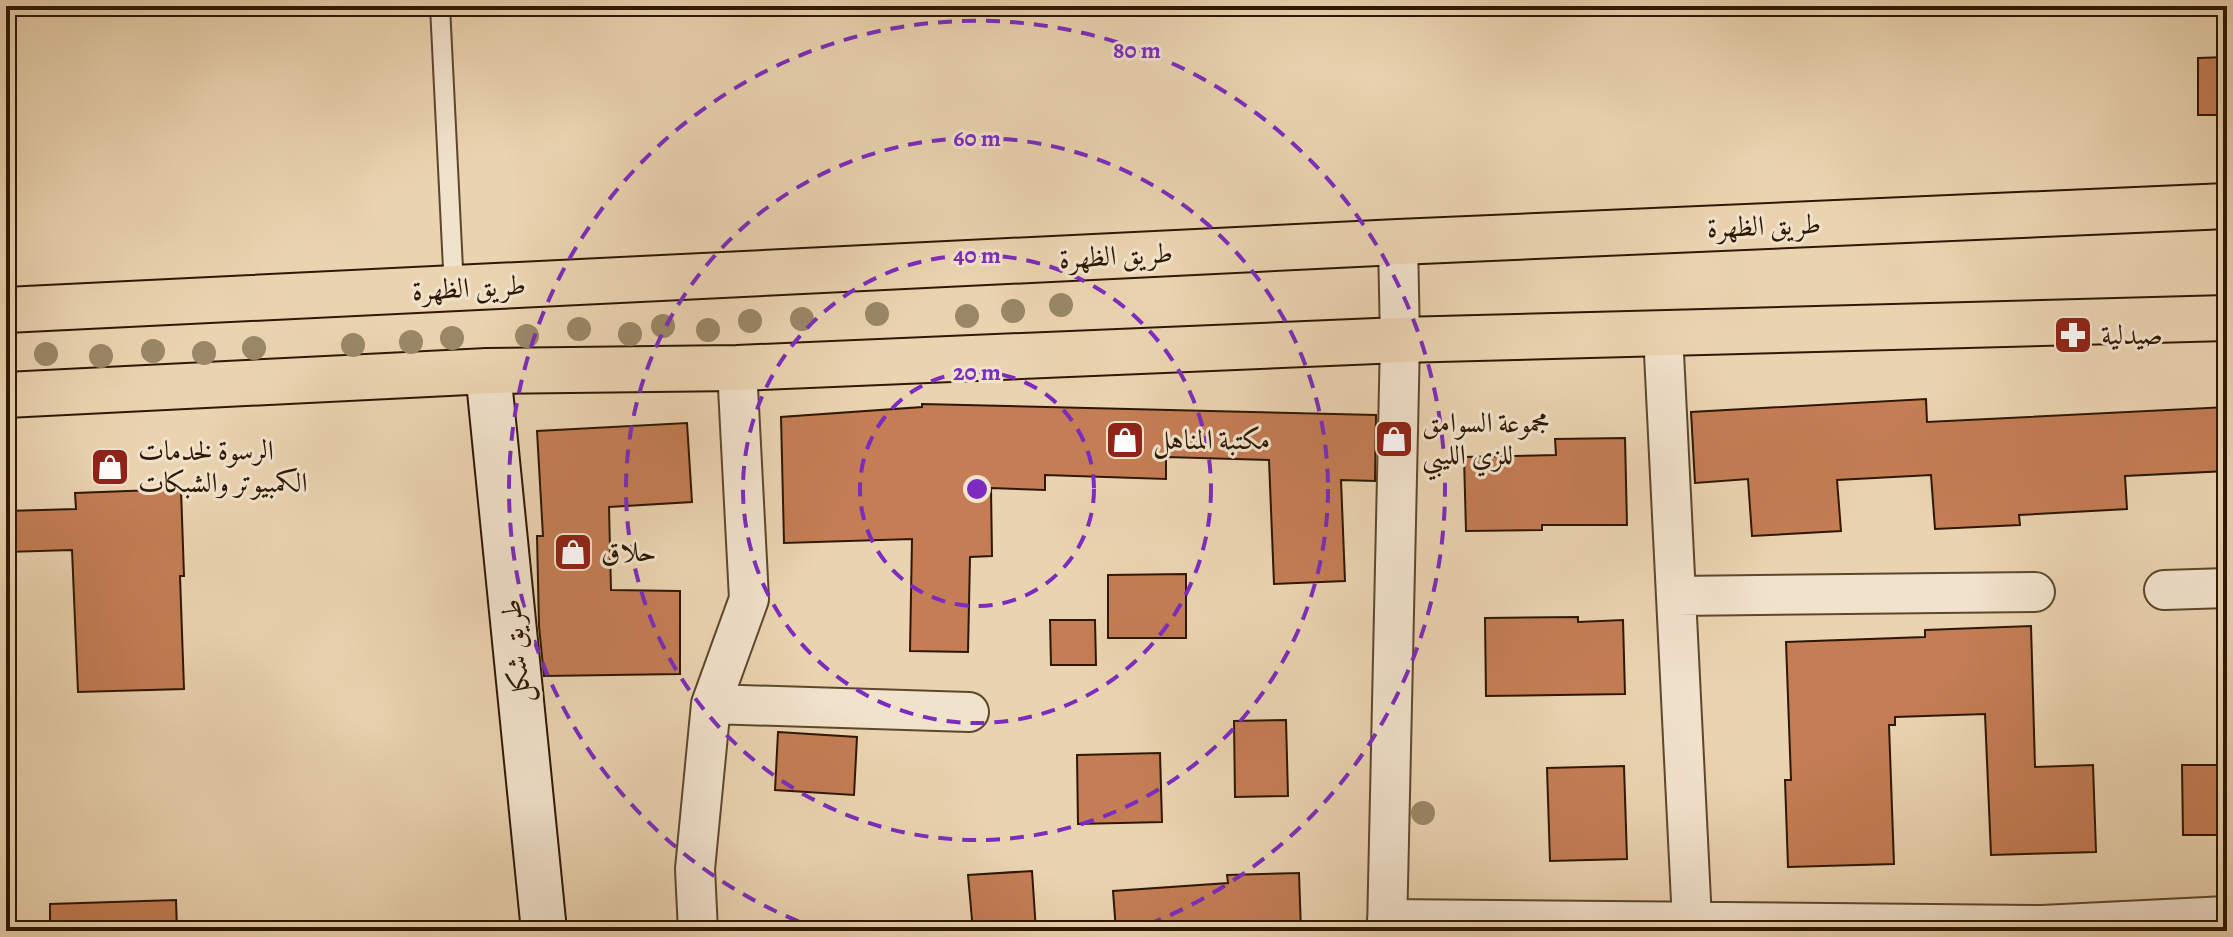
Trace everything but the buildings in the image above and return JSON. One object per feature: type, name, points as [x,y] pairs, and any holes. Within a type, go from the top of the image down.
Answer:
[{"type":"main road","name":"طريق الظهرة","points":[[6,310],[1398,242],[2227,206]]},
{"type":"main road","points":[[6,395],[488,371],[737,368],[1400,340],[2227,318]]},
{"type":"main road","name":"طريق شكل","points":[[488,371],[544,931]]},
{"type":"street","points":[[1398,242],[1400,340],[1387,925],[1692,921],[2043,928],[2227,916]]},
{"type":"street","points":[[1663,333],[1692,921]]},
{"type":"street","points":[[698,931],[695,869],[711,704],[749,599],[737,368]]},
{"type":"street","points":[[2164,590],[2227,588]]},
{"type":"street","points":[[1676,596],[2035,592]]},
{"type":"street","points":[[711,704],[969,712]]},
{"type":"lane","points":[[440,6],[454,289]]},
{"type":"place","name":"صيدلية","points":[[2073,335]]},
{"type":"place","name":"مجموعة السوامق للزي الليبي","points":[[1394,439]]},
{"type":"place","name":"مكتبة المناهل","points":[[1125,440]]},
{"type":"place","name":"الرسوة لخدمات الكمبيوتر والشبكات","points":[[110,467]]},
{"type":"place","name":"حلاق","points":[[573,552]]}]
